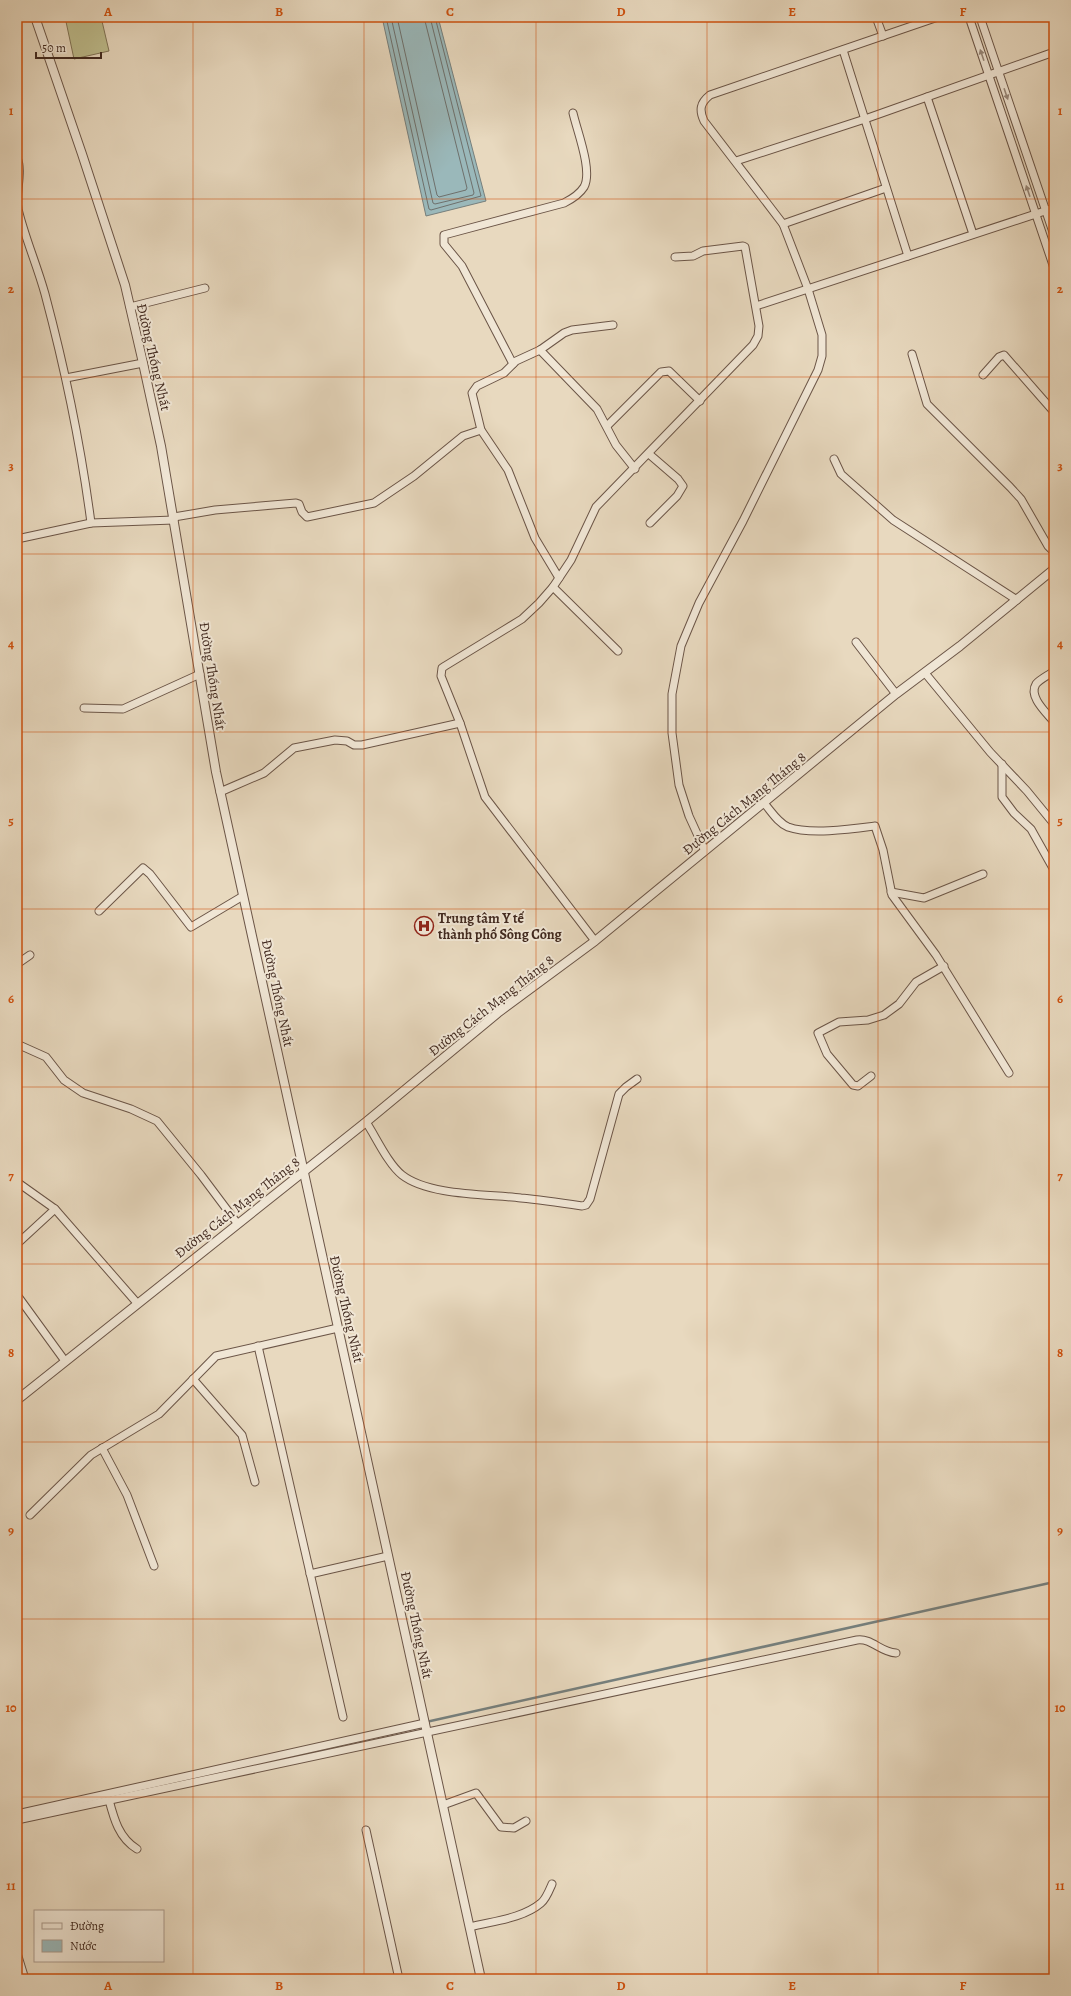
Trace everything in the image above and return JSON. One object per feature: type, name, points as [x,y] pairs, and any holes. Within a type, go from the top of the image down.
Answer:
[{"type":"street","name":"Đường Thống Nhất","points":[[35,17],[82,154],[124,286],[143,363],[161,446],[220,792],[481,1979]]},
{"type":"street","points":[[876,17],[883,36]]},
{"type":"street","points":[[705,851],[689,816],[679,785],[672,733],[671,710],[676,670],[682,646],[699,603],[743,521],[818,370],[822,356],[822,335],[808,288],[783,224],[704,121],[700,107],[704,100],[710,95],[938,17]]},
{"type":"street","points":[[969,17],[1054,268]]},
{"type":"street","points":[[980,17],[1054,235]]},
{"type":"street","points":[[843,50],[908,256]]},
{"type":"street","points":[[736,161],[865,119],[1054,52]]},
{"type":"street","points":[[927,97],[973,234]]},
{"type":"street","points":[[513,364],[462,266],[444,244],[444,235],[564,203],[576,196],[584,186],[586,170],[573,113]]},
{"type":"street","points":[[17,158],[20,169],[17,185],[18,208],[44,292],[66,378],[85,477],[91,523]]},
{"type":"street","points":[[783,224],[886,188]]},
{"type":"street","points":[[756,306],[1054,208]]},
{"type":"street","points":[[595,941],[485,797],[460,723],[441,676],[442,668],[522,619],[554,587],[571,560],[594,511],[753,345],[758,336],[759,326],[746,248],[743,246],[703,251],[692,256],[675,257]]},
{"type":"street","points":[[130,307],[205,288]]},
{"type":"street","points":[[559,578],[535,538],[508,470],[481,430],[472,396],[473,390],[477,386],[504,373],[513,364],[540,350],[564,333],[572,330],[613,325]]},
{"type":"street","points":[[540,350],[597,409],[616,445],[634,469]]},
{"type":"street","points":[[912,354],[927,404],[1021,499],[1048,546],[1054,552]]},
{"type":"street","points":[[983,375],[999,357],[1004,355],[1054,412]]},
{"type":"street","points":[[66,378],[143,363]]},
{"type":"street","points":[[606,426],[661,372],[665,370],[669,370],[700,401]]},
{"type":"street","points":[[17,539],[91,523],[174,519],[216,510],[296,503],[299,504],[302,512],[307,517],[363,506],[383,498],[414,476],[463,436],[481,430]]},
{"type":"street","points":[[649,454],[678,479],[683,486],[677,496],[650,523]]},
{"type":"street","points":[[834,459],[841,474],[893,520],[1017,600]]},
{"type":"street","name":"Đường Cách Mạng Tháng 8","points":[[17,1400],[237,1223],[304,1172],[499,1012],[595,941],[896,694],[925,673],[1054,570]]},
{"type":"street","points":[[554,587],[618,651]]},
{"type":"street","points":[[856,642],[896,694]]},
{"type":"street","points":[[1054,671],[1036,684],[1034,691],[1035,699],[1054,722]]},
{"type":"street","points":[[925,673],[1054,824]]},
{"type":"street","points":[[84,708],[123,710],[200,674]]},
{"type":"street","points":[[220,792],[264,773],[294,748],[335,740],[348,741],[354,745],[362,745],[460,723]]},
{"type":"street","points":[[1002,764],[1002,797],[1014,813],[1031,829],[1054,870]]},
{"type":"street","points":[[764,803],[781,822],[798,829],[842,830],[875,826],[883,850],[891,892],[898,905],[944,966],[1009,1073]]},
{"type":"street","points":[[99,911],[143,868],[150,874],[191,927],[243,896]]},
{"type":"street","points":[[891,892],[924,898],[983,874]]},
{"type":"street","points":[[17,964],[30,955]]},
{"type":"street","points":[[871,1076],[858,1086],[853,1085],[827,1054],[818,1033],[839,1022],[868,1020],[884,1015],[899,1004],[916,982],[944,966]]},
{"type":"street","points":[[17,1044],[46,1058],[64,1080],[83,1093],[131,1109],[157,1121],[202,1174],[237,1223]]},
{"type":"street","points":[[366,1122],[394,1166],[401,1174],[410,1180],[444,1191],[523,1198],[582,1206],[586,1205],[590,1199],[619,1094],[626,1086],[637,1080]]},
{"type":"street","points":[[17,1182],[55,1209],[137,1303]]},
{"type":"street","points":[[17,1244],[55,1209]]},
{"type":"street","points":[[17,1294],[64,1361]]},
{"type":"street","points":[[30,1515],[85,1460],[102,1448],[159,1414],[216,1356],[338,1328]]},
{"type":"street","points":[[258,1346],[343,1717]]},
{"type":"street","points":[[193,1379],[242,1434],[255,1482]]},
{"type":"street","points":[[102,1448],[127,1495],[154,1566]]},
{"type":"street","points":[[310,1574],[388,1556]]},
{"type":"street","points":[[17,1820],[857,1640],[868,1640],[880,1649],[896,1653]]},
{"type":"street","points":[[17,1814],[425,1724]]},
{"type":"street","points":[[443,1805],[476,1793],[501,1827],[514,1828],[526,1821]]},
{"type":"street","points":[[109,1800],[118,1829],[129,1843],[137,1849]]},
{"type":"street","points":[[366,1830],[399,1979]]},
{"type":"street","points":[[470,1927],[516,1916],[530,1910],[541,1903],[552,1884]]},
{"type":"street","points":[[17,1953],[25,1979]]},
{"type":"shaded area","points":[[65,17],[101,17],[109,51],[74,59]]},
{"type":"water","points":[[382,17],[438,17],[486,201],[426,216]]},
{"type":"waterway","points":[[426,1722],[1054,1582]]},
{"type":"place","name":"Trung tâm Y tế thành phố Sông Công","points":[[424,926]]}]
